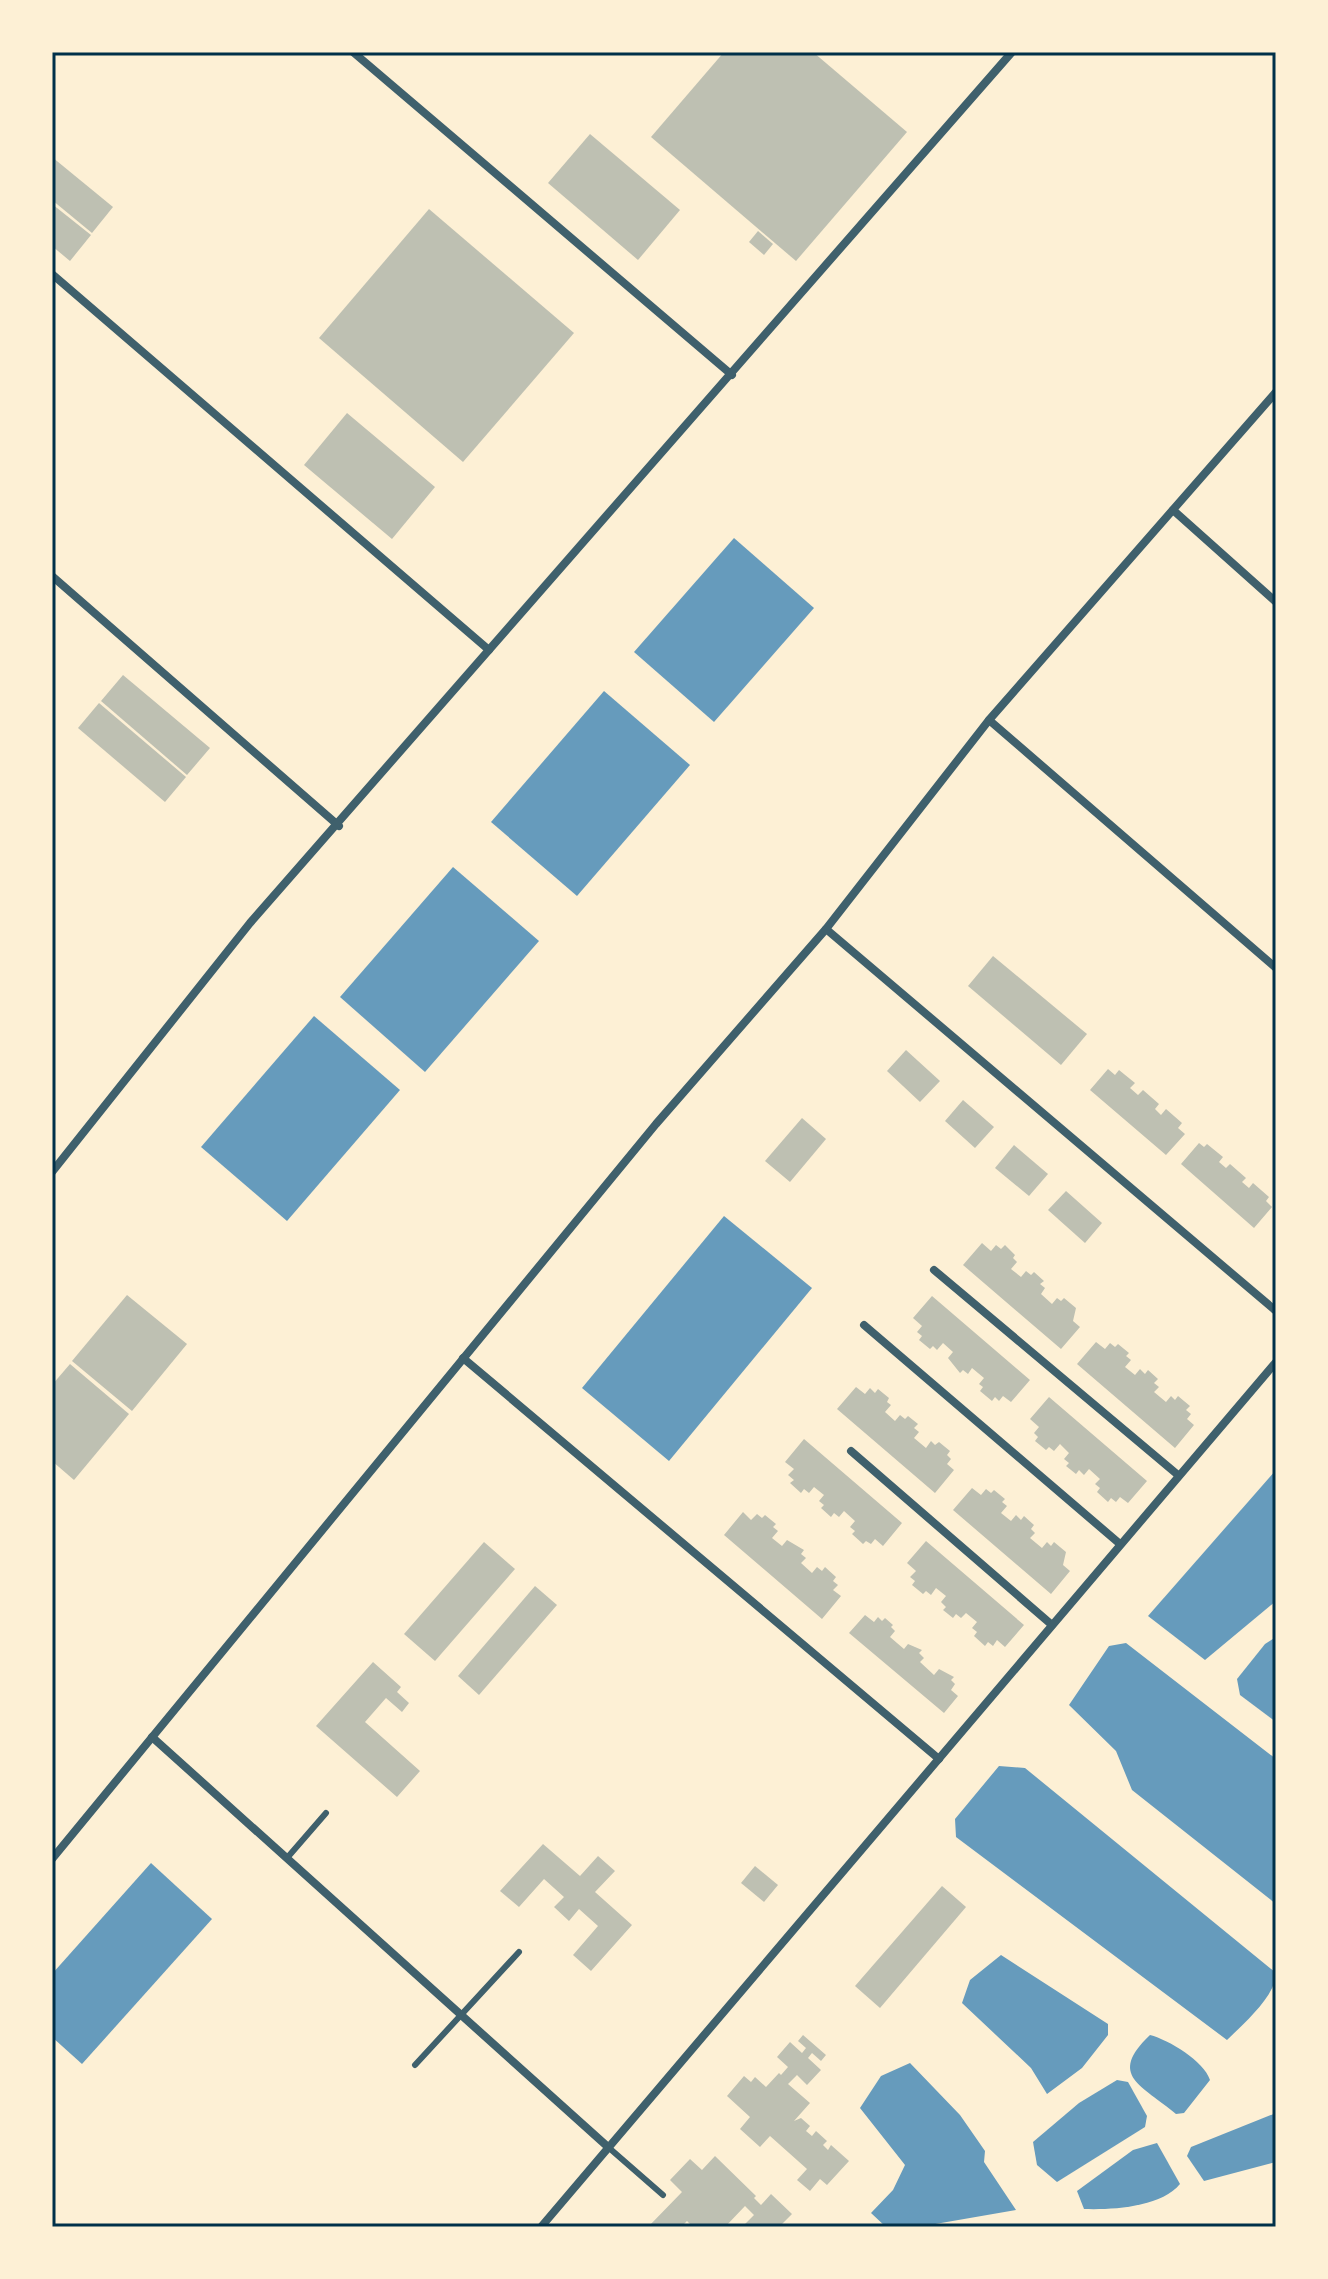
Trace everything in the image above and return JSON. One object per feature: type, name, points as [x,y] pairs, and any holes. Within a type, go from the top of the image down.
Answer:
[{"type":"street","points":[[353,52],[732,375]]},
{"type":"street","points":[[52,1172],[250,923],[339,826],[1012,52]]},
{"type":"street","points":[[52,274],[489,650]]},
{"type":"street","points":[[52,1859],[656,1124],[826,929],[989,720],[1276,392]]},
{"type":"street","points":[[1173,510],[1276,602]]},
{"type":"street","points":[[52,576],[339,826]]},
{"type":"street","points":[[989,720],[1276,968]]},
{"type":"street","points":[[826,929],[1276,1311]]},
{"type":"street","points":[[934,1270],[1178,1475]]},
{"type":"street","points":[[864,1325],[1120,1544]]},
{"type":"street","points":[[463,1358],[939,1759]]},
{"type":"street","points":[[541,2227],[1276,1362]]},
{"type":"street","points":[[851,1451],[1052,1625]]},
{"type":"street","points":[[152,1737],[608,2147]]},
{"type":"lane","points":[[287,1858],[326,1813]]},
{"type":"lane","points":[[415,2065],[519,1952]]},
{"type":"lane","points":[[608,2147],[663,2195]]},
{"type":"water","points":[[734,538],[814,608],[714,722],[634,652]]},
{"type":"water","points":[[604,691],[690,765],[577,896],[491,822]]},
{"type":"water","points":[[453,867],[539,941],[425,1072],[340,997]]},
{"type":"water","points":[[314,1016],[400,1090],[287,1221],[201,1147]]},
{"type":"water","points":[[724,1216],[812,1288],[669,1461],[582,1388]]},
{"type":"water","points":[[1276,1470],[1276,1601],[1205,1660],[1148,1616]]},
{"type":"water","points":[[1276,1637],[1276,1722],[1240,1695],[1237,1679],[1265,1644]]},
{"type":"water","points":[[1126,1643],[1276,1759],[1276,1904],[1132,1790],[1116,1751],[1069,1705],[1109,1646]]},
{"type":"water","points":[[999,1766],[1025,1768],[1276,1973],[1275,1982],[1265,2000],[1227,2040],[956,1837],[955,1819]]},
{"type":"water","points":[[151,1863],[212,1919],[82,2064],[52,2037],[52,1974]]},
{"type":"water","points":[[1001,1955],[1108,2024],[1108,2035],[1082,2068],[1047,2094],[1031,2068],[962,2003],[970,1980]]},
{"type":"water","points":[[1150,2035],[1185,2052],[1201,2066],[1210,2080],[1184,2113],[1176,2114],[1141,2087],[1130,2070],[1137,2049]]},
{"type":"water","points":[[910,2063],[960,2115],[985,2151],[984,2162],[1016,2210],[918,2227],[886,2227],[871,2213],[893,2190],[905,2165],[860,2108],[881,2076]]},
{"type":"water","points":[[1117,2080],[1128,2082],[1147,2116],[1145,2127],[1057,2182],[1037,2165],[1033,2142],[1079,2103]]},
{"type":"water","points":[[1276,2113],[1276,2162],[1204,2181],[1187,2156],[1191,2147]]},
{"type":"water","points":[[1157,2143],[1180,2184],[1172,2192],[1136,2206],[1084,2209],[1077,2191],[1133,2150]]},
{"type":"building","points":[[724,52],[813,52],[907,132],[796,261],[651,137]]},
{"type":"building","points":[[590,134],[680,210],[638,260],[548,183]]},
{"type":"building","points":[[52,157],[113,207],[92,233],[52,200]]},
{"type":"building","points":[[52,204],[91,235],[70,261],[52,246]]},
{"type":"building","points":[[429,209],[574,333],[463,462],[319,338]]},
{"type":"building","points":[[758,231],[773,244],[764,255],[749,242]]},
{"type":"building","points":[[347,413],[435,487],[392,539],[304,465]]},
{"type":"building","points":[[123,675],[210,748],[187,775],[101,701]]},
{"type":"building","points":[[99,703],[186,777],[165,802],[78,728]]},
{"type":"building","points":[[993,956],[1087,1034],[1061,1065],[968,986]]},
{"type":"building","points":[[906,1050],[940,1081],[920,1102],[887,1071]]},
{"type":"building","points":[[1108,1069],[1115,1075],[1119,1070],[1135,1083],[1130,1088],[1138,1095],[1143,1090],[1159,1104],[1155,1109],[1161,1115],[1166,1109],[1182,1123],[1178,1128],[1185,1134],[1166,1155],[1090,1090]]},
{"type":"building","points":[[963,1100],[994,1127],[975,1148],[945,1121]]},
{"type":"building","points":[[802,1118],[826,1139],[790,1182],[765,1161]]},
{"type":"building","points":[[1199,1143],[1204,1147],[1207,1144],[1223,1157],[1219,1162],[1226,1168],[1230,1164],[1246,1178],[1242,1182],[1249,1188],[1253,1183],[1269,1197],[1266,1201],[1272,1207],[1254,1228],[1181,1164]]},
{"type":"building","points":[[1014,1145],[1048,1174],[1029,1196],[995,1168]]},
{"type":"building","points":[[1066,1191],[1102,1223],[1085,1243],[1048,1210]]},
{"type":"building","points":[[982,1243],[991,1251],[996,1245],[1001,1249],[1005,1245],[1015,1255],[1013,1258],[1017,1262],[1011,1269],[1021,1277],[1026,1271],[1031,1275],[1034,1272],[1044,1281],[1040,1284],[1045,1288],[1041,1294],[1052,1304],[1057,1298],[1061,1301],[1064,1298],[1076,1308],[1073,1321],[1080,1327],[1061,1349],[963,1265]]},
{"type":"building","points":[[127,1295],[187,1344],[132,1411],[72,1361]]},
{"type":"building","points":[[932,1296],[1030,1380],[1011,1402],[1003,1396],[999,1401],[995,1397],[992,1401],[980,1391],[983,1387],[979,1384],[984,1378],[972,1368],[968,1374],[963,1370],[960,1373],[948,1358],[953,1352],[943,1343],[937,1350],[933,1346],[930,1349],[919,1340],[922,1336],[917,1332],[922,1326],[913,1318]]},
{"type":"building","points":[[1096,1342],[1105,1349],[1110,1343],[1115,1347],[1118,1344],[1129,1353],[1126,1356],[1131,1360],[1125,1367],[1135,1375],[1140,1369],[1145,1374],[1148,1370],[1158,1379],[1154,1383],[1159,1387],[1154,1392],[1166,1402],[1171,1396],[1175,1400],[1178,1396],[1190,1406],[1186,1410],[1191,1414],[1187,1419],[1194,1425],[1175,1448],[1077,1364]]},
{"type":"building","points":[[70,1364],[129,1414],[74,1480],[52,1461],[52,1385]]},
{"type":"building","points":[[856,1387],[865,1394],[870,1388],[875,1393],[878,1389],[889,1398],[887,1402],[891,1405],[885,1412],[895,1421],[900,1415],[905,1419],[908,1416],[918,1424],[914,1428],[919,1432],[914,1438],[926,1448],[931,1441],[935,1445],[939,1442],[950,1451],[947,1455],[951,1459],[947,1464],[954,1470],[935,1493],[837,1409]]},
{"type":"building","points":[[1049,1397],[1147,1481],[1128,1503],[1120,1497],[1116,1502],[1111,1498],[1108,1502],[1097,1492],[1100,1488],[1095,1484],[1100,1479],[1089,1469],[1084,1475],[1079,1470],[1076,1474],[1066,1466],[1069,1463],[1064,1459],[1069,1453],[1060,1444],[1054,1451],[1049,1447],[1046,1450],[1035,1441],[1038,1437],[1034,1433],[1039,1427],[1030,1419]]},
{"type":"building","points":[[804,1439],[902,1523],[883,1546],[875,1539],[871,1544],[866,1541],[863,1544],[852,1534],[855,1531],[850,1527],[855,1521],[844,1511],[839,1517],[834,1513],[831,1517],[821,1508],[824,1505],[819,1501],[824,1495],[814,1487],[809,1493],[804,1489],[801,1493],[790,1483],[794,1480],[788,1475],[794,1469],[785,1462]]},
{"type":"building","points":[[972,1488],[981,1495],[986,1489],[991,1493],[994,1490],[1005,1499],[1002,1502],[1007,1506],[1001,1513],[1011,1521],[1016,1515],[1021,1520],[1024,1516],[1034,1525],[1031,1529],[1035,1533],[1030,1538],[1042,1548],[1047,1542],[1051,1546],[1054,1542],[1066,1552],[1063,1565],[1070,1571],[1051,1594],[953,1510]]},
{"type":"building","points":[[743,1512],[751,1520],[757,1514],[762,1518],[765,1515],[776,1524],[773,1527],[778,1531],[772,1538],[782,1546],[787,1540],[804,1550],[801,1554],[806,1558],[801,1563],[812,1573],[817,1567],[822,1571],[825,1567],[836,1577],[833,1581],[838,1585],[833,1590],[841,1596],[822,1619],[724,1535]]},
{"type":"building","points":[[926,1541],[1024,1625],[1005,1647],[997,1640],[993,1646],[988,1642],[985,1646],[974,1636],[977,1632],[972,1628],[977,1622],[966,1613],[961,1618],[956,1614],[953,1618],[943,1610],[946,1607],[941,1602],[946,1596],[936,1588],[931,1595],[926,1591],[923,1594],[912,1585],[915,1581],[910,1577],[916,1571],[907,1563]]},
{"type":"building","points":[[484,1542],[515,1569],[435,1661],[404,1634]]},
{"type":"building","points":[[535,1586],[557,1605],[479,1695],[458,1676]]},
{"type":"building","points":[[865,1615],[874,1622],[878,1617],[882,1621],[885,1618],[895,1631],[890,1637],[904,1649],[908,1644],[922,1650],[919,1653],[924,1658],[920,1662],[934,1675],[939,1669],[954,1677],[951,1680],[955,1684],[951,1690],[958,1696],[944,1713],[849,1633]]},
{"type":"building","points":[[373,1662],[401,1687],[397,1692],[409,1703],[402,1712],[386,1698],[365,1722],[420,1771],[397,1797],[316,1726]]},
{"type":"building","points":[[543,1844],[580,1876],[598,1856],[615,1871],[595,1892],[632,1925],[591,1971],[573,1955],[598,1926],[579,1909],[569,1921],[554,1907],[564,1897],[544,1879],[519,1907],[500,1891]]},
{"type":"building","points":[[755,1866],[778,1885],[764,1902],[741,1883]]},
{"type":"building","points":[[942,1886],[966,1907],[880,2008],[855,1986]]},
{"type":"building","points":[[803,2035],[826,2055],[821,2061],[812,2053],[808,2058],[821,2070],[807,2085],[797,2075],[788,2084],[810,2103],[794,2121],[801,2118],[810,2126],[806,2131],[812,2136],[816,2131],[827,2141],[823,2145],[828,2150],[831,2145],[849,2161],[827,2185],[820,2179],[810,2191],[797,2180],[807,2169],[770,2136],[760,2147],[740,2129],[750,2117],[727,2096],[744,2076],[751,2082],[755,2077],[766,2087],[779,2073],[781,2075],[788,2067],[777,2057],[790,2042],[802,2053],[806,2048],[798,2041]]},
{"type":"building","points":[[715,2156],[756,2196],[754,2198],[761,2205],[771,2194],[792,2214],[779,2227],[742,2227],[754,2215],[745,2206],[725,2227],[693,2227],[687,2221],[681,2227],[648,2227],[682,2192],[670,2180],[690,2159],[702,2170]]}]
